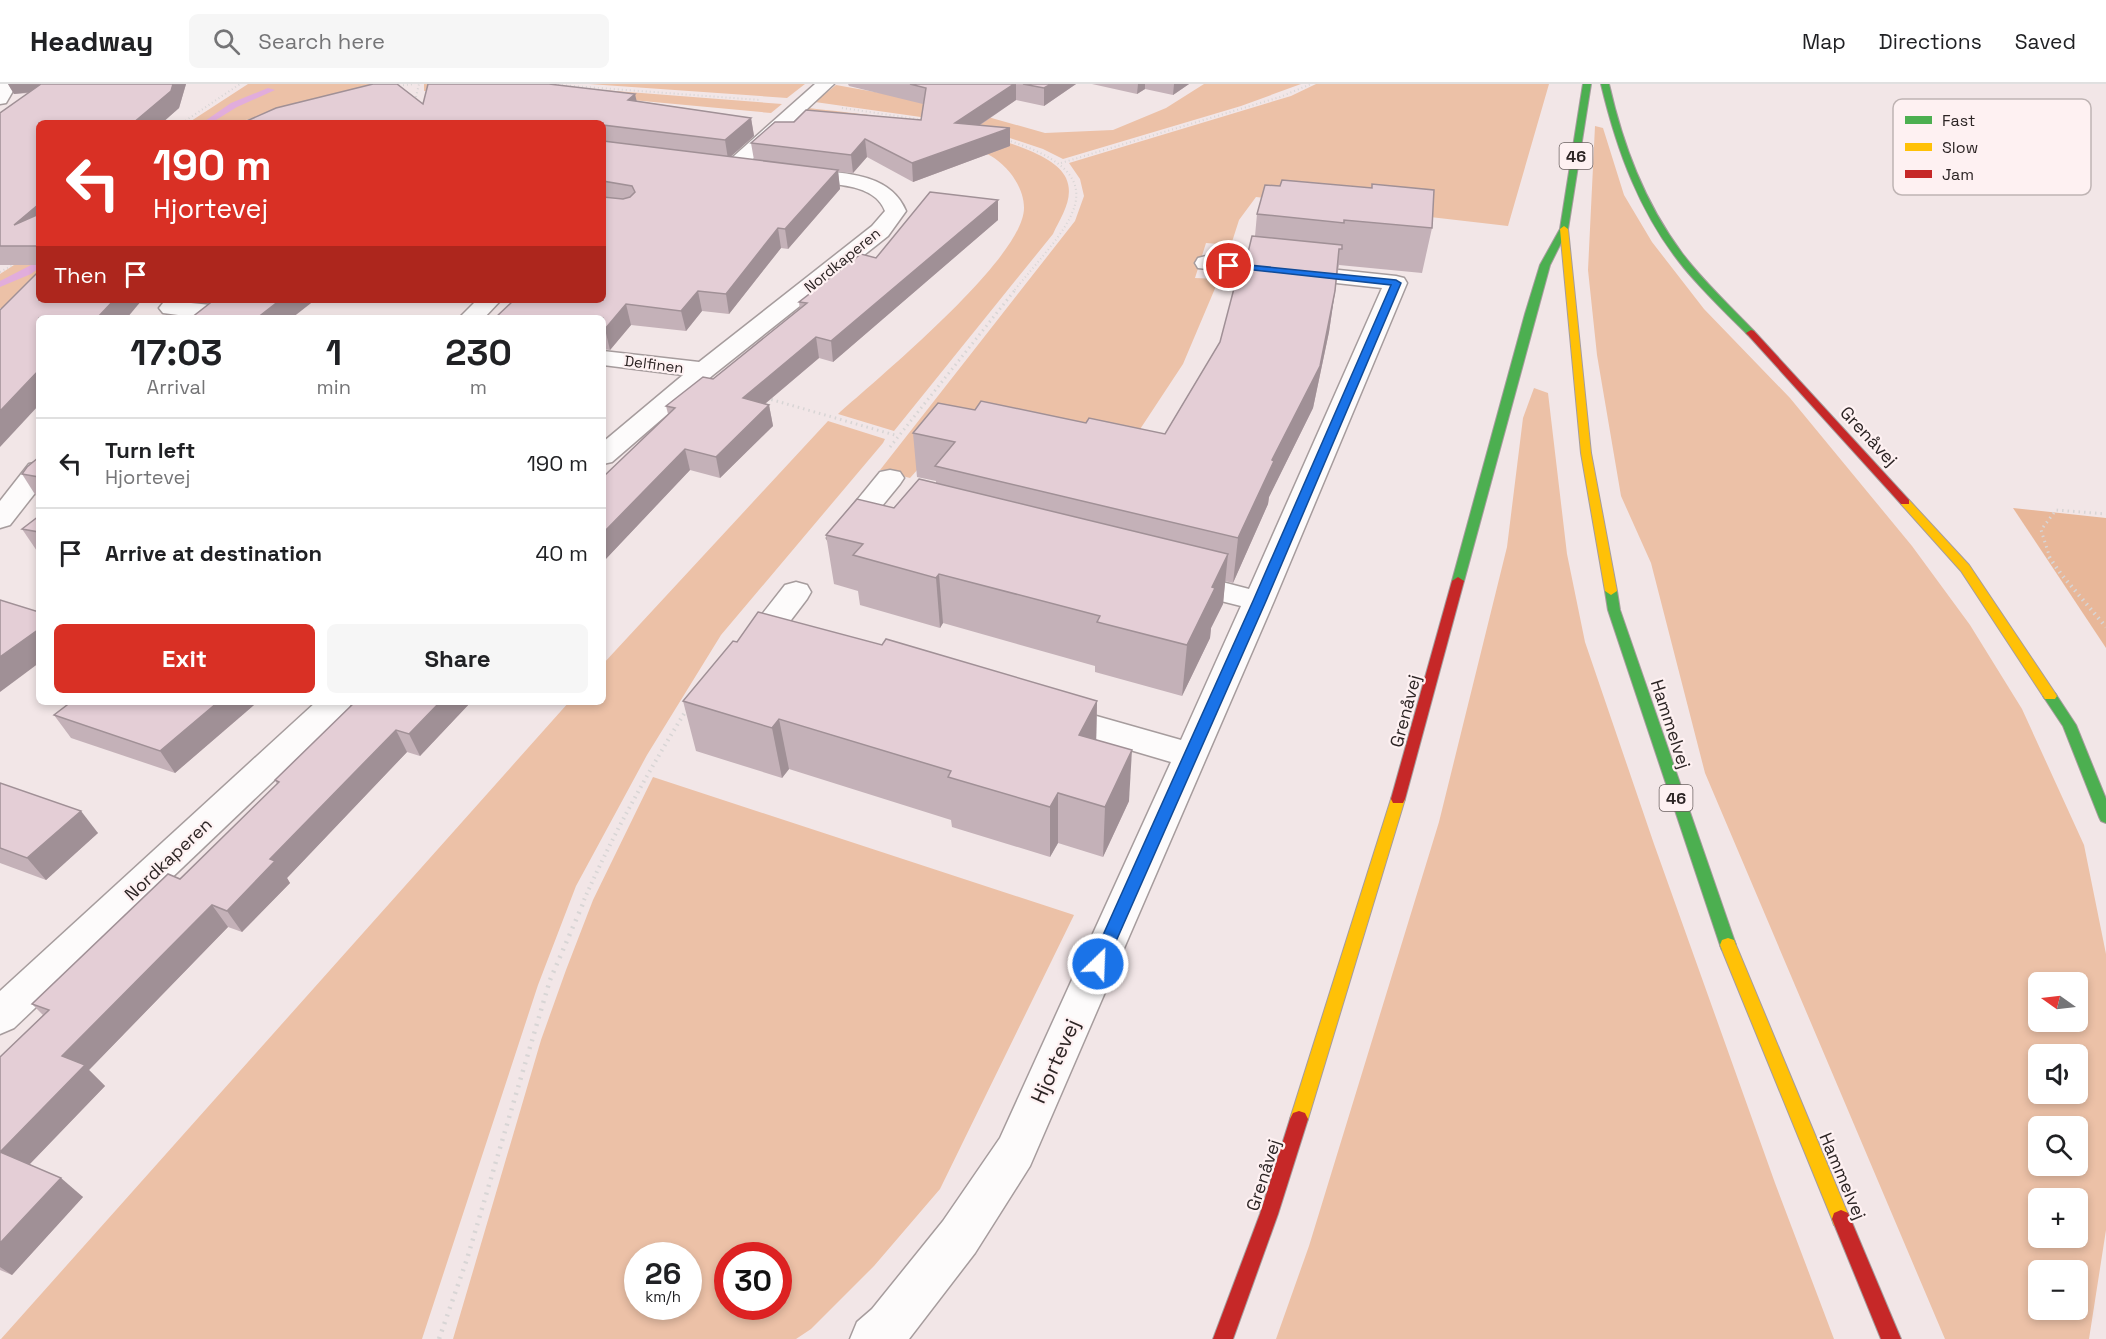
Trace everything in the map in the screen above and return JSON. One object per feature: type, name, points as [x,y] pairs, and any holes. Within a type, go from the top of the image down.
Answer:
[{"type":"main road","name":"Grenåvej","points":[[1223,1339],[1269,1214],[1411,758],[1530,314],[1545,265],[1564,229],[1587,84]]},
{"type":"main road","name":"Grenåvej","points":[[1605,84],[1616,131],[1639,192],[1680,256],[1965,568],[2069,725],[2106,817]]},
{"type":"main road","name":"Hammelvej","points":[[1564,229],[1586,453],[1614,610],[1718,922],[1891,1339]]},
{"type":"street","points":[[0,99],[8,84]]},
{"type":"street","points":[[732,168],[801,103],[825,84]]},
{"type":"street","name":"Nordkaperen","points":[[606,453],[704,370],[880,231],[896,211],[891,199],[880,190],[855,182],[709,165]]},
{"type":"street","name":"Hjortevej","points":[[874,1339],[889,1326],[959,1237],[1015,1152],[1259,601],[1396,283],[1206,263]]},
{"type":"street","points":[[474,315],[487,303]]},
{"type":"street","points":[[171,309],[237,315]]},
{"type":"street","name":"Delfinen","points":[[606,358],[704,370]]},
{"type":"street","points":[[840,539],[868,504],[887,466]]},
{"type":"street","points":[[0,519],[36,474]]},
{"type":"street","points":[[868,504],[903,513]]},
{"type":"street","points":[[1156,575],[1259,601]]},
{"type":"street","points":[[730,678],[796,592]]},
{"type":"street","points":[[763,634],[797,644]]},
{"type":"street","name":"Nordkaperen","points":[[0,1016],[333,705]]},
{"type":"street","points":[[1022,707],[1191,755]]},
{"type":"path","points":[[186,120],[240,84]]},
{"type":"path","points":[[391,87],[417,84],[414,104]]},
{"type":"path","points":[[546,84],[801,103],[926,120]]},
{"type":"path","points":[[1061,163],[1280,97],[1311,84]]},
{"type":"path","points":[[887,466],[898,436],[1054,241],[1073,212],[1077,182],[1061,163],[1038,151],[999,138]]},
{"type":"path","points":[[0,272],[22,258]]},
{"type":"path","points":[[763,397],[898,436]]},
{"type":"path","points":[[2106,514],[2056,510],[2041,530],[2047,553],[2061,574],[2106,627]]},
{"type":"path","points":[[439,1339],[467,1258],[550,980],[598,868],[665,744],[688,707]]},
{"type":"shaded area","points":[[248,84],[397,84],[308,100],[246,120],[193,120]]},
{"type":"shaded area","points":[[424,84],[525,84],[782,104],[771,113],[524,90],[468,87],[424,91]]},
{"type":"shaded area","points":[[589,84],[805,84],[787,98]]},
{"type":"shaded area","points":[[1204,84],[1301,84],[1241,106],[1063,159],[1043,149],[998,134],[949,121],[815,102],[836,85],[942,104],[1045,133],[1113,130],[1166,108]]},
{"type":"shaded area","points":[[1316,84],[1549,84],[1508,226],[1256,197],[1239,220],[1231,245],[1206,243],[1195,278],[1219,279],[1183,364],[1127,449],[968,413],[910,478],[880,470],[1075,221],[1084,196],[1080,179],[1069,163],[1291,96]]},
{"type":"shaded area","points":[[809,108],[906,120],[988,137],[1024,148],[1051,162],[1066,178],[1068,185],[1066,207],[1053,234],[894,431],[838,414],[946,316],[976,286],[1001,256],[1018,230],[1024,208],[1021,192],[1009,171],[997,160],[978,150],[882,126],[796,120]]},
{"type":"shaded area","points":[[1595,126],[1603,128],[1624,195],[1652,242],[1704,309],[1790,398],[1912,546],[1970,625],[2022,709],[2084,845],[2106,954],[2106,1230],[2089,1339],[1945,1339],[1705,773],[1651,563],[1621,496],[1597,355],[1588,270]]},
{"type":"shaded area","points":[[36,251],[36,291],[7,310],[0,308],[0,274]]},
{"type":"shaded area","points":[[1534,388],[1548,393],[1567,554],[1585,642],[1654,844],[1775,1183],[1834,1339],[1276,1339],[1309,1246],[1439,822],[1507,547],[1523,418]]},
{"type":"shaded area","points":[[828,421],[885,439],[721,635],[647,755],[576,886],[538,985],[422,1339],[1,1339],[566,705],[606,705],[606,661]]},
{"type":"shaded area","points":[[2013,508],[2106,518],[2106,648]]},
{"type":"shaded area","points":[[653,777],[1074,915],[940,1189],[874,1266],[811,1329],[796,1339],[453,1339],[541,1040],[593,900]]},
{"type":"building","points":[[41,84],[173,84],[171,91],[137,120],[36,120],[36,207],[14,225],[36,215],[36,246],[0,246],[0,113]]},
{"type":"building","points":[[373,84],[397,84],[423,104],[428,84],[549,84],[635,94],[628,100],[751,118],[725,140],[606,125],[606,120],[249,120],[276,108]]},
{"type":"building","points":[[910,84],[1014,84],[955,123],[1010,128],[912,163],[865,139],[851,155],[751,143],[775,122],[794,122],[806,110],[921,120],[926,88]]},
{"type":"building","points":[[1023,84],[1051,84],[1044,88]]},
{"type":"building","points":[[606,141],[838,170],[785,229],[778,228],[726,294],[698,291],[681,311],[626,304],[606,328],[606,315],[498,315],[511,303],[606,303],[606,197],[623,199],[630,197],[635,192],[632,186],[606,182]]},
{"type":"building","points":[[1282,180],[1372,188],[1372,184],[1434,190],[1432,228],[1344,220],[1344,223],[1257,214],[1265,185],[1280,186]]},
{"type":"building","points":[[930,192],[998,200],[831,341],[816,337],[743,398],[769,405],[716,457],[685,449],[606,530],[606,474],[675,408],[666,406],[703,377],[713,379],[807,303],[799,302],[861,254],[876,258]]},
{"type":"building","points":[[1252,236],[1342,245],[1342,249],[1339,249],[1335,291],[1320,366],[1272,460],[1274,461],[1238,538],[935,466],[955,442],[913,433],[938,403],[975,410],[981,401],[1086,423],[1089,418],[1165,434],[1220,342],[1237,277],[1242,277]]},
{"type":"building","points":[[36,274],[36,303],[111,303],[100,315],[36,315],[36,373],[0,411],[0,310]]},
{"type":"building","points":[[210,303],[276,303],[261,315],[195,315]]},
{"type":"building","points":[[36,460],[36,476],[22,474]]},
{"type":"building","points":[[919,479],[1228,554],[1212,587],[1215,588],[1187,645],[1097,622],[1100,616],[939,574],[936,578],[853,555],[863,544],[826,535],[857,499],[894,508]]},
{"type":"building","points":[[36,518],[36,531],[22,529]]},
{"type":"building","points":[[0,600],[36,611],[36,631],[0,657]]},
{"type":"building","points":[[758,612],[882,645],[886,639],[1097,701],[1079,735],[1132,750],[1105,807],[1058,793],[1050,807],[948,777],[951,771],[779,719],[772,728],[683,701],[733,641],[737,642]]},
{"type":"building","points":[[67,705],[214,705],[160,751],[54,715]]},
{"type":"building","points":[[352,705],[437,705],[409,734],[396,730],[270,859],[275,861],[227,911],[212,905],[62,1056],[85,1065],[0,1152],[0,1057],[49,1010],[32,1004],[168,874],[180,879],[279,782],[275,780]]},
{"type":"building","points":[[0,783],[81,811],[27,858],[0,848]]},
{"type":"building","points":[[0,1152],[61,1178],[0,1243]]},
{"type":"waterway","points":[[211,120],[234,105],[271,90]]},
{"type":"waterway","points":[[0,284],[36,266]]},
{"type":"traffic: fast","points":[[1564,229],[1587,84]]},
{"type":"traffic: fast","points":[[1605,84],[1617,131],[1632,174],[1653,215],[1687,265],[1751,333]]},
{"type":"traffic: fast","points":[[1458,581],[1530,314],[1545,265],[1564,229]]},
{"type":"traffic: fast","points":[[1611,591],[1614,610],[1728,945]]},
{"type":"traffic: fast","points":[[2050,696],[2069,725],[2106,817]]},
{"type":"traffic: slow","points":[[1564,229],[1586,453],[1611,591]]},
{"type":"traffic: slow","points":[[1905,502],[1965,568],[2050,696]]},
{"type":"traffic: slow","points":[[1299,1119],[1398,799]]},
{"type":"traffic: slow","points":[[1728,945],[1841,1219]]},
{"type":"traffic: jam","points":[[1751,333],[1905,502]]},
{"type":"traffic: jam","points":[[1398,799],[1458,581]]},
{"type":"traffic: jam","points":[[1223,1339],[1269,1214],[1299,1119]]},
{"type":"traffic: jam","points":[[1841,1219],[1891,1339]]},
{"type":"route","points":[[1098,964],[1335,428],[1396,283],[1229,266]]}]
